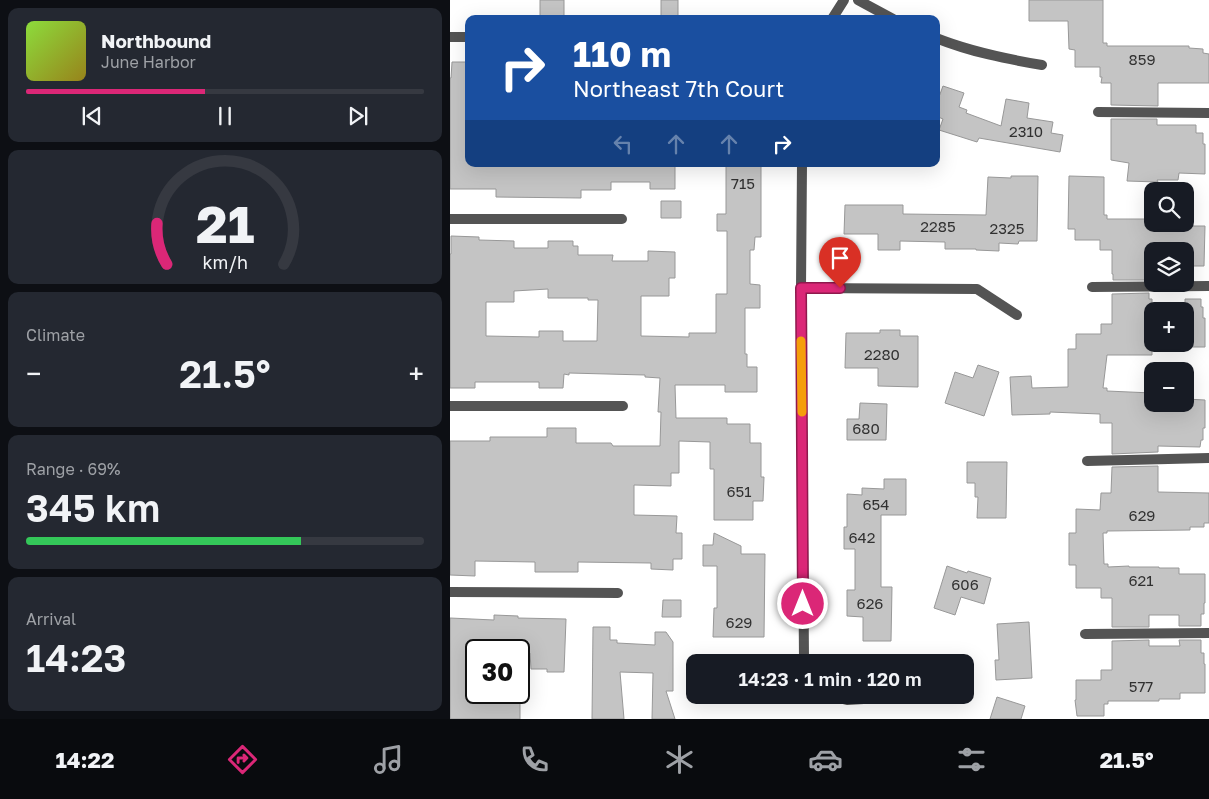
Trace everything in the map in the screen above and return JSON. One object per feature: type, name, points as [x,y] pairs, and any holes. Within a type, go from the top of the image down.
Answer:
[{"type":"street","points":[[835,15],[844,0]]},
{"type":"street","points":[[858,0],[886,15]]},
{"type":"street","points":[[450,37],[465,37]]},
{"type":"street","points":[[940,40],[984,54],[1042,65]]},
{"type":"street","points":[[1098,112],[1209,113]]},
{"type":"street","points":[[802,167],[804,654]]},
{"type":"street","points":[[450,219],[622,219]]},
{"type":"street","points":[[1092,287],[1209,286]]},
{"type":"street","points":[[801,288],[977,289],[1017,315]]},
{"type":"street","points":[[450,406],[623,406]]},
{"type":"street","points":[[1087,461],[1209,458]]},
{"type":"street","points":[[450,592],[618,592]]},
{"type":"street","points":[[1085,634],[1209,633]]},
{"type":"building","points":[[540,0],[564,0],[564,15],[540,15]]},
{"type":"building","points":[[661,0],[678,0],[678,15],[661,15]]},
{"type":"building","points":[[1029,0],[1103,0],[1103,43],[1107,43],[1107,46],[1189,46],[1189,48],[1203,49],[1203,53],[1209,54],[1209,83],[1158,83],[1158,106],[1111,105],[1111,83],[1101,83],[1100,67],[1075,67],[1075,50],[1069,49],[1068,21],[1029,21]]},
{"type":"building","points":[[452,62],[465,62],[465,167],[675,167],[675,189],[650,189],[650,182],[611,182],[611,190],[581,190],[581,198],[496,197],[496,189],[450,189]]},
{"type":"building","points":[[943,86],[964,93],[959,107],[967,110],[966,113],[1001,126],[1006,99],[1029,103],[1027,118],[1053,122],[1051,133],[1063,135],[1060,152],[979,138],[977,142],[940,130],[943,119],[940,118],[940,94]]},
{"type":"building","points":[[1111,119],[1157,119],[1157,125],[1196,125],[1196,133],[1203,133],[1205,174],[1179,173],[1178,180],[1157,180],[1158,182],[1127,181],[1129,163],[1111,160]]},
{"type":"building","points":[[726,167],[761,167],[761,237],[755,237],[754,250],[750,250],[750,284],[760,285],[760,308],[745,308],[745,354],[747,354],[747,367],[757,367],[757,392],[725,392],[725,385],[675,385],[676,418],[727,418],[727,424],[750,424],[750,443],[761,443],[761,477],[764,477],[763,501],[753,501],[753,520],[714,520],[714,469],[710,469],[710,442],[679,441],[679,473],[671,473],[671,486],[634,485],[634,515],[677,516],[676,533],[682,533],[682,559],[673,559],[673,570],[651,569],[651,563],[578,562],[578,572],[535,572],[535,562],[475,561],[475,576],[450,575],[450,441],[490,441],[490,437],[547,437],[547,428],[576,428],[576,443],[611,443],[613,446],[660,446],[661,412],[658,412],[660,378],[645,377],[645,375],[569,373],[569,375],[564,374],[563,388],[539,388],[539,382],[475,382],[475,388],[450,388],[451,236],[479,237],[479,240],[514,241],[514,248],[548,248],[548,241],[573,241],[573,246],[578,246],[578,255],[613,255],[612,261],[648,261],[648,251],[675,252],[675,278],[669,278],[669,296],[641,296],[641,336],[689,337],[689,333],[716,333],[716,294],[727,294],[727,231],[717,231],[717,214],[726,214]],"holes":[[[548,289],[548,298],[588,298],[588,300],[598,300],[597,341],[563,341],[563,331],[539,331],[539,337],[486,336],[486,302],[514,302],[514,291]]]},
{"type":"building","points":[[1011,176],[1038,176],[1037,241],[1019,241],[1018,244],[999,243],[999,251],[945,249],[945,242],[900,241],[900,250],[878,250],[878,234],[844,234],[845,205],[903,205],[903,214],[986,215],[988,177],[1011,178]]},
{"type":"building","points":[[1069,176],[1104,177],[1104,215],[1107,215],[1107,219],[1144,219],[1144,232],[1194,232],[1194,226],[1205,226],[1204,266],[1194,266],[1194,242],[1144,242],[1144,280],[1113,280],[1112,250],[1100,250],[1100,240],[1075,240],[1075,229],[1068,229]]},
{"type":"building","points":[[661,201],[681,201],[681,218],[661,218]]},
{"type":"building","points":[[1149,293],[1149,299],[1152,299],[1152,302],[1144,302],[1144,352],[1152,352],[1152,355],[1107,355],[1103,388],[1107,388],[1107,391],[1144,393],[1144,412],[1194,412],[1194,399],[1205,400],[1205,428],[1203,428],[1203,440],[1201,440],[1200,447],[1158,446],[1158,452],[1112,454],[1112,423],[1100,423],[1100,414],[1050,412],[1050,414],[1012,415],[1010,377],[1031,376],[1032,388],[1068,387],[1068,349],[1076,349],[1076,334],[1101,334],[1101,324],[1112,324],[1112,294]]},
{"type":"building","points":[[1185,299],[1201,299],[1203,318],[1205,318],[1205,347],[1194,347],[1194,302],[1185,302]]},
{"type":"building","points":[[880,330],[900,330],[900,336],[918,336],[918,387],[878,386],[878,368],[845,368],[846,333],[880,333]]},
{"type":"building","points":[[978,365],[999,372],[984,416],[945,403],[955,372],[973,378]]},
{"type":"building","points":[[860,403],[887,404],[886,440],[847,440],[847,419],[859,419]]},
{"type":"building","points":[[967,462],[1007,462],[1006,518],[977,518],[978,497],[975,497],[975,483],[967,483]]},
{"type":"building","points":[[1158,466],[1158,492],[1209,493],[1209,523],[1204,523],[1204,527],[1190,527],[1190,530],[1107,531],[1107,533],[1103,533],[1104,564],[1108,564],[1108,567],[1179,568],[1179,574],[1205,574],[1205,603],[1204,614],[1201,614],[1201,626],[1179,626],[1179,615],[1149,615],[1149,627],[1112,627],[1112,598],[1101,598],[1101,588],[1076,588],[1076,565],[1069,565],[1069,533],[1076,533],[1076,509],[1100,510],[1101,493],[1111,493],[1112,467]]},
{"type":"building","points":[[884,479],[906,479],[906,515],[881,515],[881,587],[892,587],[891,641],[863,641],[863,617],[847,616],[847,590],[855,590],[855,549],[844,549],[844,527],[847,527],[847,494],[862,495],[862,488],[884,489]]},
{"type":"building","points":[[714,533],[741,546],[741,554],[765,554],[764,637],[713,637],[714,608],[717,608],[717,566],[703,566],[703,545],[713,545]]},
{"type":"building","points":[[947,566],[991,578],[984,604],[961,597],[955,615],[934,608]]},
{"type":"building","points":[[663,600],[681,600],[681,617],[662,617]]},
{"type":"building","points":[[494,615],[518,616],[518,618],[566,619],[564,672],[547,672],[547,669],[531,669],[530,639],[465,639],[465,704],[520,704],[520,719],[450,719],[450,618],[494,620]]},
{"type":"building","points":[[1029,622],[1032,678],[996,680],[995,660],[999,660],[997,624]]},
{"type":"building","points":[[593,627],[610,627],[610,640],[617,640],[617,643],[655,645],[655,632],[666,632],[673,642],[673,691],[666,691],[675,719],[652,719],[653,673],[620,672],[624,719],[592,719]]},
{"type":"building","points":[[1149,640],[1149,646],[1180,646],[1179,640],[1201,640],[1201,653],[1204,653],[1205,664],[1205,693],[1180,693],[1180,699],[1159,699],[1159,701],[1108,701],[1108,704],[1104,704],[1104,716],[1077,716],[1075,700],[1076,680],[1101,680],[1101,670],[1112,670],[1112,641]]},
{"type":"building","points":[[997,697],[1025,706],[1021,719],[990,719]]},
{"type":"slow traffic","points":[[801,341],[802,412]]},
{"type":"route","points":[[803,604],[801,288],[840,288]]}]
